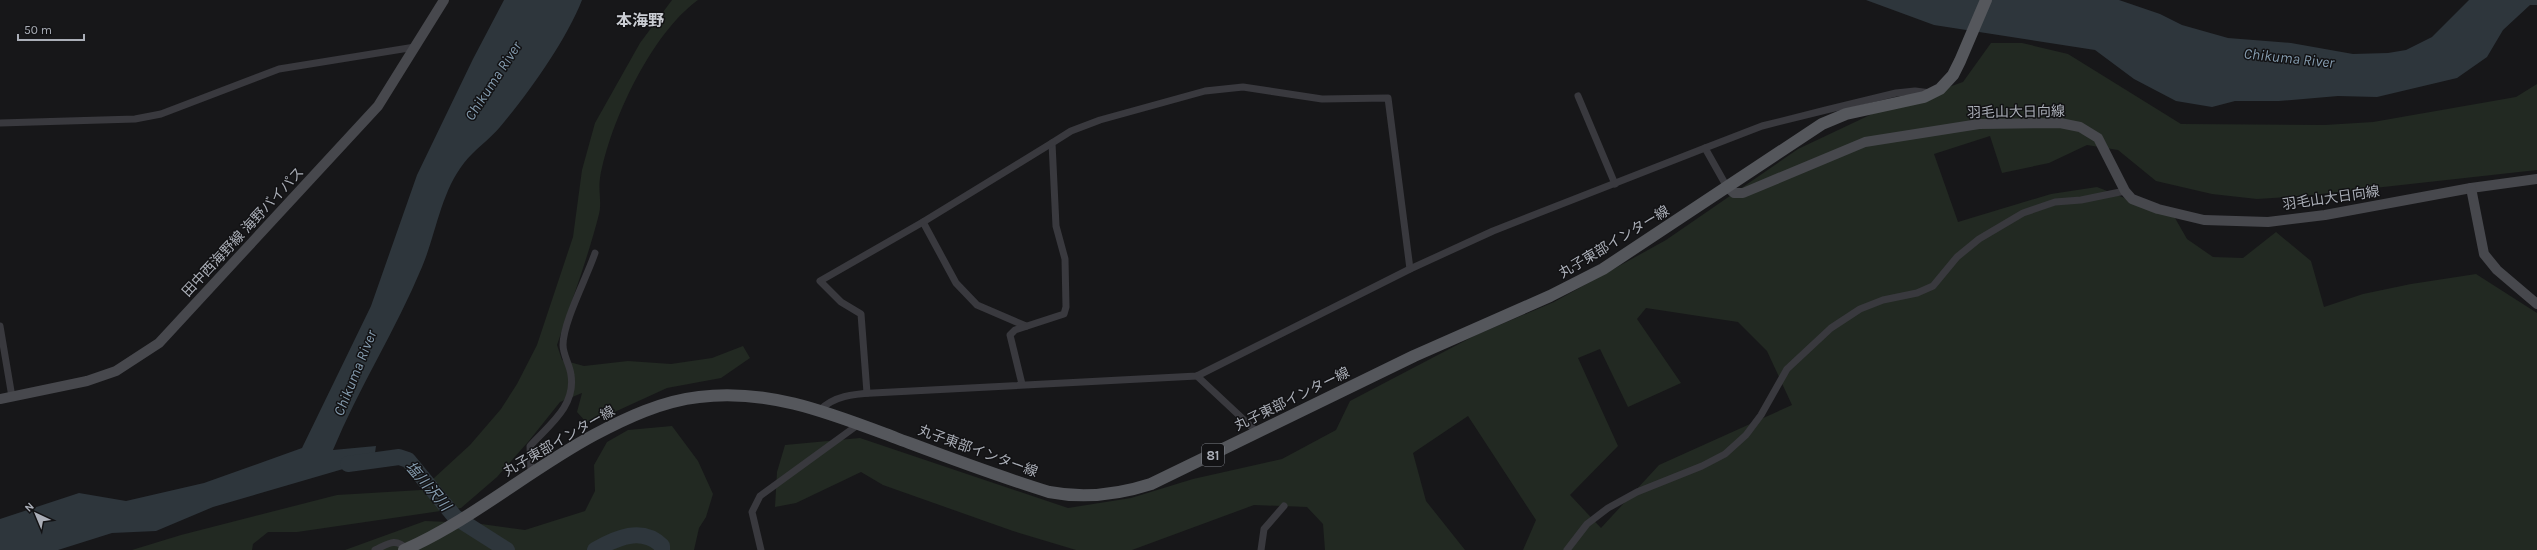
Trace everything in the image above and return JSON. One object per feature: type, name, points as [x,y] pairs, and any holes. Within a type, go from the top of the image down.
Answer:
[{"type":"main road","name":"田中西海野線 海野バイパス","points":[[0,399],[88,381],[116,371],[159,343],[357,130],[388,93],[444,0]]},
{"type":"main road","name":"丸子東部インター線","points":[[406,549],[443,531],[531,472],[614,425],[647,410],[677,400],[735,394],[780,400],[820,410],[1049,492],[1079,496],[1109,495],[1151,484],[1258,434],[1414,356],[1578,283],[1634,250],[1793,141],[1822,124],[1846,114],[1912,101],[1933,94],[1953,75],[1968,44],[1986,0]]},
{"type":"main road","name":"羽毛山大日向線","points":[[1728,187],[1734,193],[1743,193],[1878,139],[1979,124],[2060,123],[2080,127],[2098,138],[2125,191],[2132,199],[2142,204],[2204,220],[2268,222],[2340,212],[2471,188],[2537,179]]},
{"type":"main road","points":[[2471,188],[2484,254],[2497,270],[2537,304]]},
{"type":"street","points":[[0,123],[135,119],[154,115],[279,69],[415,47]]},
{"type":"street","points":[[867,393],[861,314],[841,302],[820,280],[923,222],[1071,131],[1100,120],[1205,90],[1244,87],[1322,99],[1388,98],[1410,269]]},
{"type":"street","points":[[820,410],[828,402],[839,398],[867,393],[1197,376],[1410,269],[1493,231],[1762,126],[1896,93],[1924,91],[1933,94]]},
{"type":"street","points":[[1578,96],[1615,184]]},
{"type":"street","points":[[1022,384],[1010,335],[1015,330],[1064,314],[1066,307],[1064,258],[1056,226],[1052,143]]},
{"type":"street","points":[[1705,148],[1728,187]]},
{"type":"street","points":[[1567,550],[1587,524],[1608,508],[1637,492],[1702,466],[1725,454],[1746,435],[1761,415],[1787,369],[1831,328],[1860,309],[1883,300],[1917,293],[1932,286],[1956,257],[1979,239],[2023,214],[2055,202],[2081,200],[2125,191]]},
{"type":"street","points":[[923,222],[956,283],[977,305],[1026,326]]},
{"type":"street","points":[[531,472],[530,446],[569,403],[572,389],[571,374],[563,346],[571,312],[586,280],[595,253]]},
{"type":"street","points":[[0,326],[12,397]]},
{"type":"street","points":[[1197,376],[1258,434]]},
{"type":"street","points":[[761,550],[752,512],[760,496],[859,424]]},
{"type":"street","points":[[1261,550],[1264,529],[1284,506]]},
{"type":"street","points":[[375,550],[394,541],[402,543],[406,549]]},
{"type":"shaded area","points":[[672,0],[698,0],[681,15],[664,34],[649,56],[623,106],[605,156],[600,178],[600,210],[595,230],[557,345],[562,360],[584,366],[628,361],[671,364],[712,358],[743,346],[750,358],[721,378],[667,388],[608,415],[586,422],[577,412],[582,393],[560,402],[528,442],[497,477],[461,508],[297,532],[268,532],[253,544],[252,550],[132,550],[181,535],[337,495],[421,490],[470,445],[501,409],[517,384],[537,345],[573,237],[582,170],[595,123],[640,43]]},
{"type":"shaded area","points":[[1991,43],[2022,43],[2068,54],[2181,124],[2325,125],[2373,122],[2516,97],[2537,84],[2537,170],[2302,196],[2257,199],[2212,194],[2156,181],[2118,150],[2087,145],[2049,163],[2002,173],[1990,136],[1934,154],[1958,222],[2051,194],[2097,187],[2175,218],[2187,239],[2213,257],[2243,258],[2276,232],[2311,261],[2324,307],[2363,294],[2411,284],[2476,274],[2537,313],[2537,550],[1523,550],[1536,520],[1468,416],[1413,453],[1426,501],[1465,550],[1325,550],[1323,524],[1307,507],[1254,505],[1132,550],[1076,550],[1013,531],[883,485],[861,472],[796,503],[775,507],[777,472],[785,445],[860,438],[1068,508],[1131,498],[1193,479],[1282,459],[1336,430],[1350,401],[1476,335],[1554,302],[1666,240],[1798,149],[1872,114],[1963,82]],"holes":[[[1646,308],[1738,322],[1767,351],[1792,405],[1659,465],[1601,528],[1570,495],[1618,446],[1578,358],[1600,349],[1628,407],[1681,383],[1637,319]]]},
{"type":"shaded area","points":[[672,426],[698,461],[713,494],[706,517],[699,528],[694,550],[345,550],[425,521],[474,523],[525,530],[585,511],[595,491],[594,465],[607,442],[628,430]]},
{"type":"water","name":"Chikuma River","points":[[504,0],[582,0],[567,32],[546,66],[523,99],[500,127],[464,163],[456,174],[444,200],[427,254],[412,290],[354,404],[333,450],[376,446],[374,460],[213,507],[156,531],[112,533],[58,550],[0,550],[0,519],[79,493],[126,501],[204,483],[302,448],[371,306],[417,175],[473,59]]},
{"type":"water","name":"Chikuma River","points":[[1866,0],[2119,0],[2160,14],[2182,25],[2228,38],[2291,43],[2353,54],[2388,53],[2406,50],[2432,37],[2469,0],[2537,0],[2537,5],[2530,5],[2503,30],[2487,57],[2457,78],[2377,97],[2338,96],[2279,101],[2235,101],[2212,107],[2176,101],[2134,79],[2095,50],[1934,25]]},
{"type":"waterway","name":"塩川沢川","points":[[348,464],[399,457],[408,460],[455,517],[507,550]]},
{"type":"waterway","name":"塩川沢川","points":[[595,550],[620,538],[638,535],[646,536],[654,540],[662,546],[662,550]]},
{"type":"district","name":"本海野","points":[[640,20]]}]
